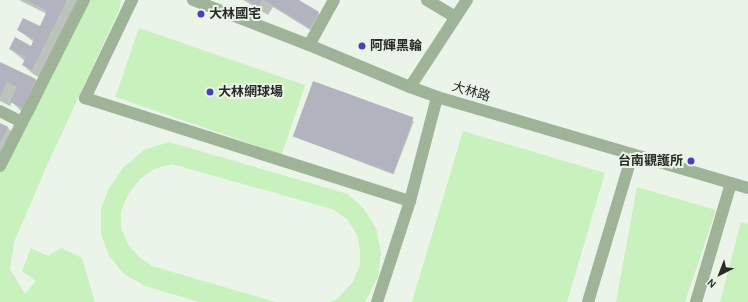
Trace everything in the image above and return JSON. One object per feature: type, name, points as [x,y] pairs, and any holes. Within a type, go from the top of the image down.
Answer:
[{"type":"street","points":[[0,166],[84,0]]},
{"type":"street","points":[[132,0],[86,98],[410,201]]},
{"type":"street","name":"大林路","points":[[193,0],[309,45],[410,88],[748,188]]},
{"type":"street","points":[[309,45],[334,0]]},
{"type":"street","points":[[427,0],[455,17]]},
{"type":"street","points":[[410,88],[467,0]]},
{"type":"street","points":[[377,302],[410,201],[438,97]]},
{"type":"street","points":[[0,111],[22,122]]},
{"type":"street","points":[[588,302],[632,154]]},
{"type":"street","points":[[696,302],[731,183]]},
{"type":"green space","points":[[86,0],[121,0],[119,10],[48,163],[14,242],[10,269],[25,294],[36,281],[22,271],[31,248],[48,256],[61,248],[82,258],[95,302],[0,302],[0,171]]},
{"type":"green space","name":"大林網球場","points":[[139,28],[305,85],[282,154],[115,97]]},
{"type":"green space","points":[[463,131],[605,173],[567,302],[412,302]]},
{"type":"green space","points":[[169,142],[348,194],[364,209],[376,228],[381,253],[378,277],[365,302],[329,302],[337,299],[353,282],[360,264],[360,251],[357,235],[347,219],[332,209],[172,164],[154,169],[140,179],[129,193],[121,211],[121,228],[129,246],[139,257],[152,266],[276,302],[199,302],[145,286],[124,274],[109,256],[101,234],[101,208],[109,188],[123,168],[144,150]]},
{"type":"green space","points":[[637,187],[716,210],[685,302],[616,302]]},
{"type":"green space","points":[[741,222],[748,224],[748,302],[720,302]]},
{"type":"building","points":[[26,0],[67,0],[32,70],[22,65],[26,57],[9,49],[15,37],[31,46],[34,39],[17,30],[23,18],[40,26],[47,11]]},
{"type":"building","points":[[247,0],[262,0],[258,6]]},
{"type":"building","points":[[264,0],[299,0],[319,12],[310,28]]},
{"type":"building","points":[[0,62],[36,79],[23,108],[10,102],[17,87],[7,82],[0,97]]},
{"type":"building","name":"大林網球場","points":[[313,81],[414,118],[393,173],[293,136]]},
{"type":"building","points":[[0,123],[8,127],[0,143]]},
{"type":"place","name":"大林國宅","points":[[201,14]]},
{"type":"place","name":"阿輝黑輪","points":[[362,46]]},
{"type":"place","name":"大林網球場","points":[[210,92]]},
{"type":"place","name":"台南觀護所","points":[[691,161]]}]
